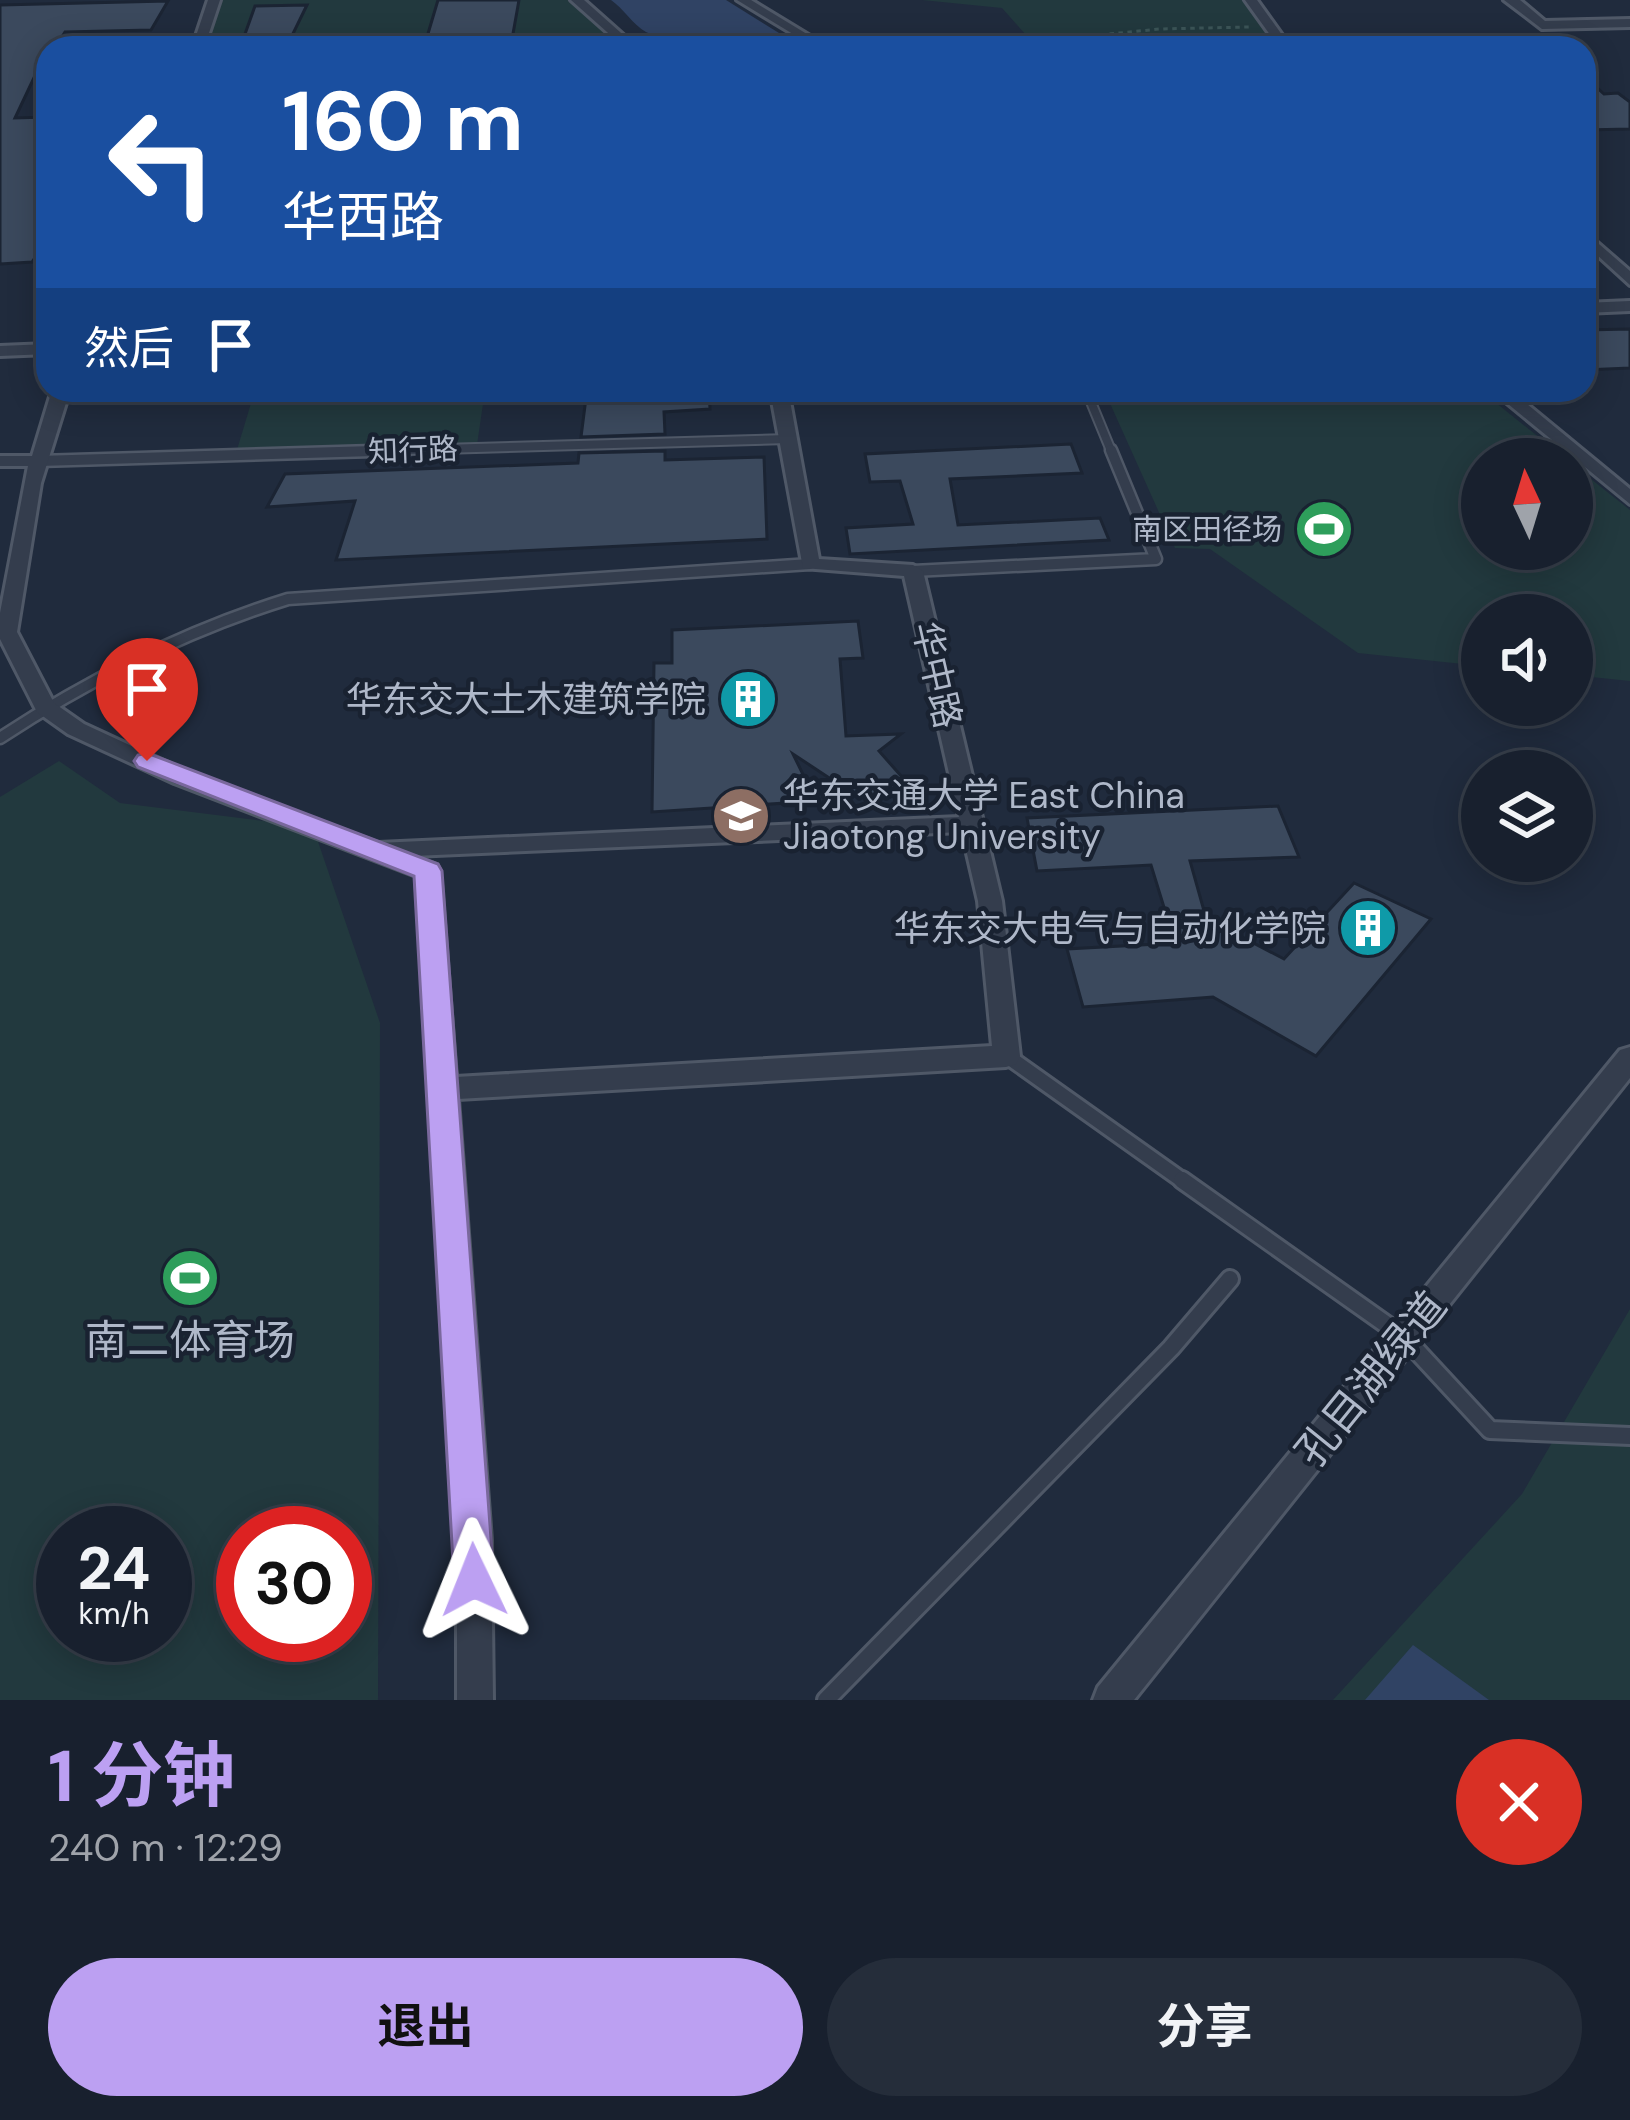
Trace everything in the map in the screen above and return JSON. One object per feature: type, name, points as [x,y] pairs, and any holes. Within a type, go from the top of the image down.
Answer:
[{"type":"street","points":[[202,36],[214,0]]},
{"type":"street","points":[[577,0],[618,36]]},
{"type":"street","points":[[743,0],[804,36]]},
{"type":"street","points":[[1251,0],[1278,36]]},
{"type":"street","points":[[1511,0],[1542,25],[1630,23]]},
{"type":"street","points":[[1596,247],[1630,280]]},
{"type":"street","points":[[1596,307],[1630,306]]},
{"type":"street","points":[[0,350],[36,349]]},
{"type":"street","points":[[57,402],[39,461],[7,632],[45,706],[76,729],[182,778],[428,871],[474,1540],[475,1700]]},
{"type":"street","points":[[781,402],[810,564]]},
{"type":"street","points":[[1514,402],[1630,498]]},
{"type":"street","points":[[0,461],[39,461]]},
{"type":"street","name":"华中路","points":[[810,564],[913,571],[990,901],[1006,1056]]},
{"type":"street","points":[[372,850],[972,824]]},
{"type":"street","points":[[443,1090],[1006,1056]]},
{"type":"street","name":"孔目湖绿道","points":[[1111,1700],[1630,1058]]},
{"type":"lane","points":[[913,571],[1156,560],[1091,402]]},
{"type":"lane","name":"知行路","points":[[39,461],[788,439]]},
{"type":"lane","points":[[0,738],[45,706],[236,614],[288,599],[810,564]]},
{"type":"lane","points":[[1006,1056],[1404,1337],[1490,1430],[1630,1436]]},
{"type":"lane","points":[[826,1700],[1171,1348],[1230,1279]]},
{"type":"path","points":[[1093,36],[1159,29],[1270,27]]},
{"type":"green space","points":[[216,0],[571,0],[610,36],[204,36]]},
{"type":"green space","points":[[922,0],[1244,0],[1270,36],[1027,36],[1002,8]]},
{"type":"green space","points":[[251,402],[483,402],[477,445],[236,453]]},
{"type":"green space","name":"南区田径场","points":[[1109,402],[1495,402],[1540,438],[1461,438],[1461,570],[1593,570],[1593,481],[1630,510],[1630,681],[1593,677],[1593,594],[1461,594],[1461,664],[1358,653],[1210,549],[1175,548]]},
{"type":"green space","name":"南二体育场","points":[[59,761],[120,803],[313,827],[380,1023],[378,1700],[0,1700],[0,797]]},
{"type":"green space","points":[[1630,1309],[1630,1700],[1333,1700],[1522,1494]]},
{"type":"water","points":[[611,0],[726,0],[779,33],[658,36],[641,29]]},
{"type":"water","points":[[1413,1645],[1489,1700],[1365,1700]]},
{"type":"building","points":[[438,0],[519,0],[513,36],[427,36]]},
{"type":"building","points":[[168,1],[151,30],[36,36],[36,73],[15,118],[36,117],[36,256],[32,262],[0,264],[0,5]]},
{"type":"building","points":[[307,5],[292,36],[244,36],[255,6]]},
{"type":"building","points":[[1596,87],[1630,102],[1630,129],[1596,130]]},
{"type":"building","points":[[1630,329],[1630,368],[1596,369],[1596,330]]},
{"type":"building","points":[[585,402],[710,402],[710,409],[664,412],[665,434],[581,437]]},
{"type":"building","points":[[1071,444],[1082,473],[950,479],[958,525],[1100,518],[1109,540],[850,554],[846,528],[913,524],[900,481],[870,482],[865,454]]},
{"type":"building","points":[[665,451],[665,460],[764,457],[767,539],[336,560],[355,501],[267,507],[285,474],[578,463],[579,453]]},
{"type":"building","name":"华东交大土木建筑学院","points":[[858,621],[863,658],[840,659],[846,736],[901,734],[879,751],[902,777],[890,797],[858,797],[793,754],[816,801],[652,812],[654,663],[672,663],[672,630]]},
{"type":"building","name":"华东交大电气与自动化学院","points":[[1278,806],[1299,857],[1190,861],[1206,918],[1284,959],[1354,883],[1431,919],[1316,1056],[1213,997],[1083,1007],[1067,949],[1175,943],[1151,865],[1037,871],[1027,818]]},
{"type":"place","name":"南区田径场","points":[[1324,529]]},
{"type":"place","name":"华东交大土木建筑学院","points":[[748,699]]},
{"type":"place","name":"华东交通大学 East China Jiaotong University","points":[[741,816]]},
{"type":"place","name":"华东交大电气与自动化学院","points":[[1368,928]]},
{"type":"place","name":"南二体育场","points":[[190,1278]]},
{"type":"route","points":[[147,761],[428,871],[474,1580]]}]
